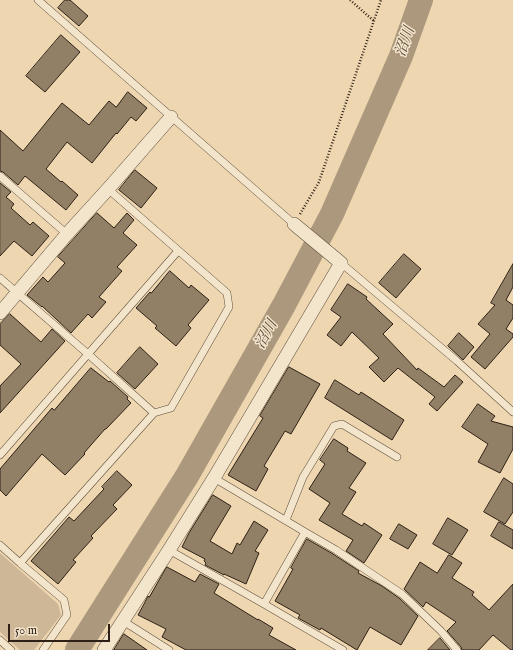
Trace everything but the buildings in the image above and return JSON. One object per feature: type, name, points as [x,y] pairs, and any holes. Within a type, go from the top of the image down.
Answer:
[{"type":"street","points":[[0,313],[67,234],[108,190],[170,116]]},
{"type":"street","points":[[104,650],[214,478],[338,261],[294,224]]},
{"type":"lane","points":[[38,0],[294,224]]},
{"type":"lane","points":[[0,176],[67,234]]},
{"type":"lane","points":[[20,563],[154,413],[171,408],[229,307],[227,293],[108,190]]},
{"type":"lane","points":[[0,455],[178,251]]},
{"type":"lane","points":[[338,261],[457,361],[513,412]]},
{"type":"lane","points":[[0,278],[154,413]]},
{"type":"lane","points":[[286,520],[303,477],[334,426],[342,424],[397,457]]},
{"type":"lane","points":[[214,478],[336,550],[402,594],[441,631],[457,650]]},
{"type":"lane","points":[[264,604],[305,532]]},
{"type":"lane","points":[[0,545],[64,600],[67,615],[42,650]]},
{"type":"lane","points":[[169,550],[343,650]]},
{"type":"lane","points":[[123,621],[169,650]]},
{"type":"lane","points":[[0,640],[11,650]]},
{"type":"path","points":[[350,0],[374,21]]},
{"type":"path","points":[[294,224],[319,182],[381,0]]},
{"type":"shaded area","points":[[0,553],[58,604],[61,615],[34,650],[20,650],[0,632]]},
{"type":"waterway","name":"沼川","points":[[77,650],[187,476],[284,305],[332,214],[401,56],[421,0]]}]
